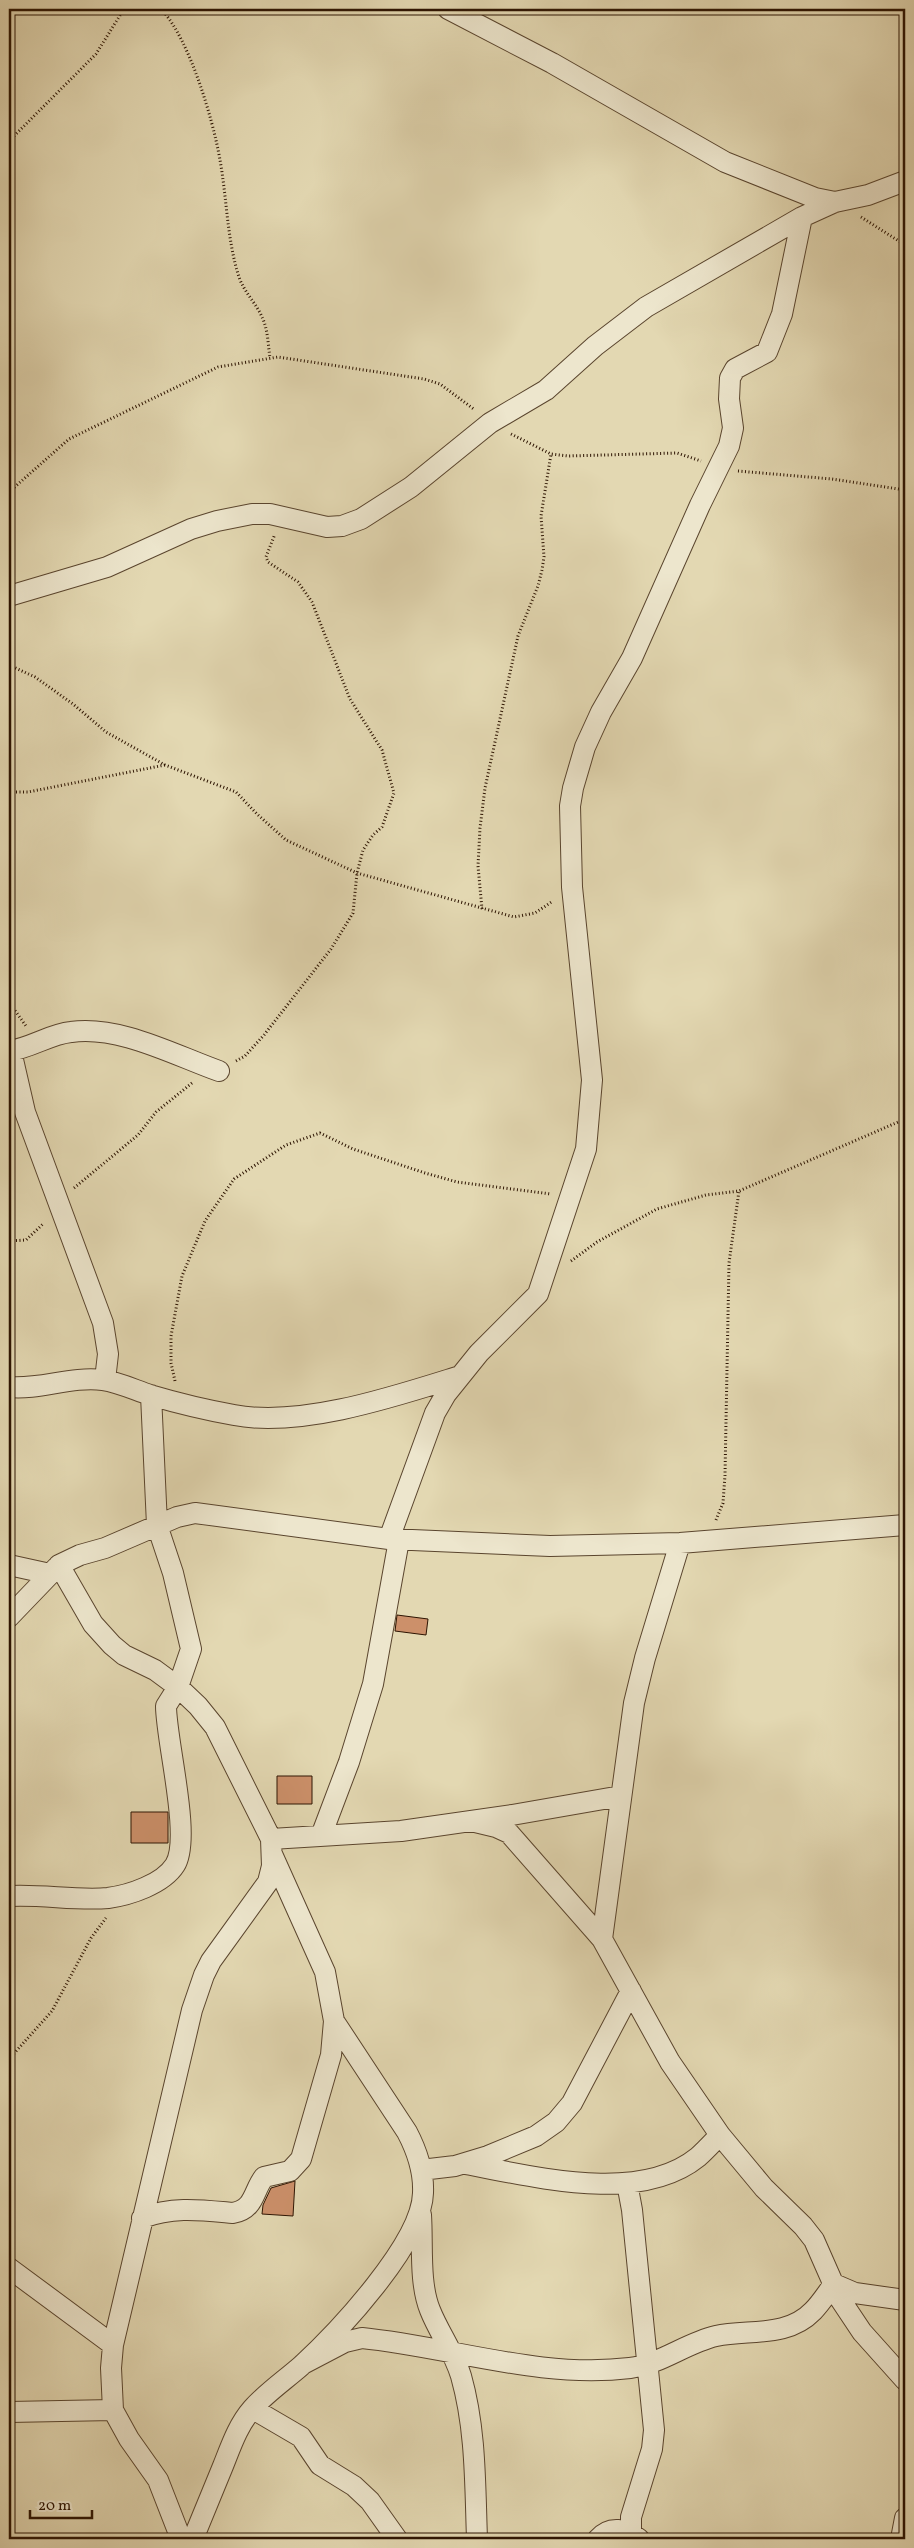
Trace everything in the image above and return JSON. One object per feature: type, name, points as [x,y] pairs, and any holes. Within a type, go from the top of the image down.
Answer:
[{"type":"street","points":[[448,9],[552,63],[725,162],[815,198],[835,202]]},
{"type":"street","points":[[9,596],[107,567],[191,529],[217,521],[252,514],[283,515],[327,526],[342,526],[361,518],[411,487],[490,423],[546,390],[595,346],[646,307],[802,217],[835,202],[868,195],[905,181]]},
{"type":"street","points":[[321,1836],[349,1762],[373,1684],[394,1540],[435,1413],[460,1376],[479,1353],[538,1294],[586,1149],[591,1111],[592,1080],[572,887],[570,806],[585,747],[601,712],[632,658],[729,446],[733,428],[729,399],[730,378],[735,369],[768,352],[782,314],[802,217]]},
{"type":"street","points":[[105,1380],[108,1354],[103,1323],[25,1112],[10,1051],[68,1032],[101,1030],[219,1071]]},
{"type":"street","points":[[9,1387],[26,1388],[86,1379],[105,1380],[179,1404],[236,1416],[293,1416],[372,1404],[460,1376]]},
{"type":"street","points":[[9,1896],[64,1896],[95,1899],[133,1893],[167,1874],[179,1857],[181,1829],[166,1709],[168,1702],[178,1687],[191,1648],[173,1573],[157,1526],[151,1395]]},
{"type":"street","points":[[9,1617],[54,1570],[181,1516],[204,1514],[394,1540],[550,1546],[680,1542],[905,1525]]},
{"type":"street","points":[[602,1939],[621,1796],[640,1678],[680,1542]]},
{"type":"street","points":[[9,1565],[54,1570],[93,1624],[112,1645],[124,1655],[154,1670],[178,1687],[198,1706],[214,1727],[272,1846],[325,1972],[334,2022],[331,2055],[301,2160],[294,2168],[285,2173],[264,2176],[254,2199],[249,2206],[241,2211],[233,2213],[183,2208],[159,2211],[142,2218]]},
{"type":"street","points":[[272,1846],[321,1836],[401,1831],[471,1821],[621,1796]]},
{"type":"street","points":[[471,1821],[496,1827],[509,1833],[602,1939],[670,2062],[720,2135],[764,2188],[803,2226],[814,2240],[834,2284],[862,2332],[905,2380]]},
{"type":"street","points":[[181,2539],[158,2480],[129,2439],[113,2410],[111,2368],[113,2345],[171,2092],[198,1992],[211,1961],[268,1882],[272,1866],[272,1846]]},
{"type":"street","points":[[421,2170],[463,2164],[536,2136],[565,2114],[631,1991]]},
{"type":"street","points":[[193,2539],[240,2426],[253,2409],[303,2364],[378,2282],[407,2240],[419,2218],[424,2194],[416,2149],[407,2132],[334,2022]]},
{"type":"street","points":[[463,2164],[530,2176],[626,2183],[668,2173],[697,2158],[720,2135]]},
{"type":"street","points":[[598,2539],[608,2531],[635,2536],[631,2517],[652,2449],[654,2430],[632,2210],[626,2183]]},
{"type":"street","points":[[421,2207],[426,2295],[430,2310],[453,2352],[461,2376],[474,2441],[476,2539]]},
{"type":"street","points":[[9,2268],[113,2345]]},
{"type":"street","points":[[834,2284],[855,2293],[905,2300]]},
{"type":"street","points":[[303,2364],[356,2339],[453,2352],[550,2369],[616,2369],[648,2363],[716,2336],[776,2330],[790,2326],[814,2310],[834,2284]]},
{"type":"street","points":[[253,2409],[301,2437],[320,2465],[354,2486],[370,2501],[397,2539]]},
{"type":"street","points":[[9,2412],[113,2410]]},
{"type":"street","points":[[901,2539],[905,2518]]},
{"type":"path","points":[[9,141],[96,54],[124,9]]},
{"type":"path","points":[[160,9],[181,39],[194,71],[220,160],[239,276],[244,288],[264,319],[270,358]]},
{"type":"path","points":[[835,202],[905,246]]},
{"type":"path","points":[[9,492],[69,439],[218,367],[270,358],[317,361],[440,384],[454,393],[490,423],[551,454],[568,456],[677,453],[697,459],[718,469],[832,480],[905,490]]},
{"type":"path","points":[[482,909],[478,866],[485,788],[518,636],[538,586],[542,570],[544,557],[541,516],[551,454]]},
{"type":"path","points":[[9,1241],[26,1240],[36,1232],[69,1192],[138,1135],[156,1112],[186,1086],[219,1071],[245,1056],[256,1045],[331,949],[353,913],[357,873],[363,850],[373,835],[382,827],[394,793],[382,750],[350,699],[312,602],[298,582],[268,562],[266,556],[283,515]]},
{"type":"path","points":[[9,665],[34,677],[73,704],[106,732],[165,765],[236,792],[286,840],[357,873],[514,917],[525,917],[535,913],[572,887]]},
{"type":"path","points":[[9,792],[28,792],[165,765]]},
{"type":"path","points":[[9,1002],[39,1043]]},
{"type":"path","points":[[542,1282],[597,1242],[657,1209],[706,1195],[738,1190],[905,1119]]},
{"type":"path","points":[[179,1404],[170,1354],[171,1336],[182,1276],[205,1221],[234,1179],[286,1145],[320,1133],[353,1149],[449,1180],[571,1198]]},
{"type":"path","points":[[706,1540],[723,1503],[728,1404],[729,1263],[738,1190]]},
{"type":"path","points":[[9,2059],[52,2011],[99,1925],[133,1893]]},
{"type":"building","points":[[397,1615],[428,1619],[426,1635],[395,1631]]},
{"type":"building","points":[[277,1776],[312,1776],[312,1804],[277,1804]]},
{"type":"building","points":[[131,1812],[168,1812],[168,1843],[131,1843]]},
{"type":"building","points":[[295,2181],[293,2216],[262,2214],[263,2205],[271,2188]]}]
